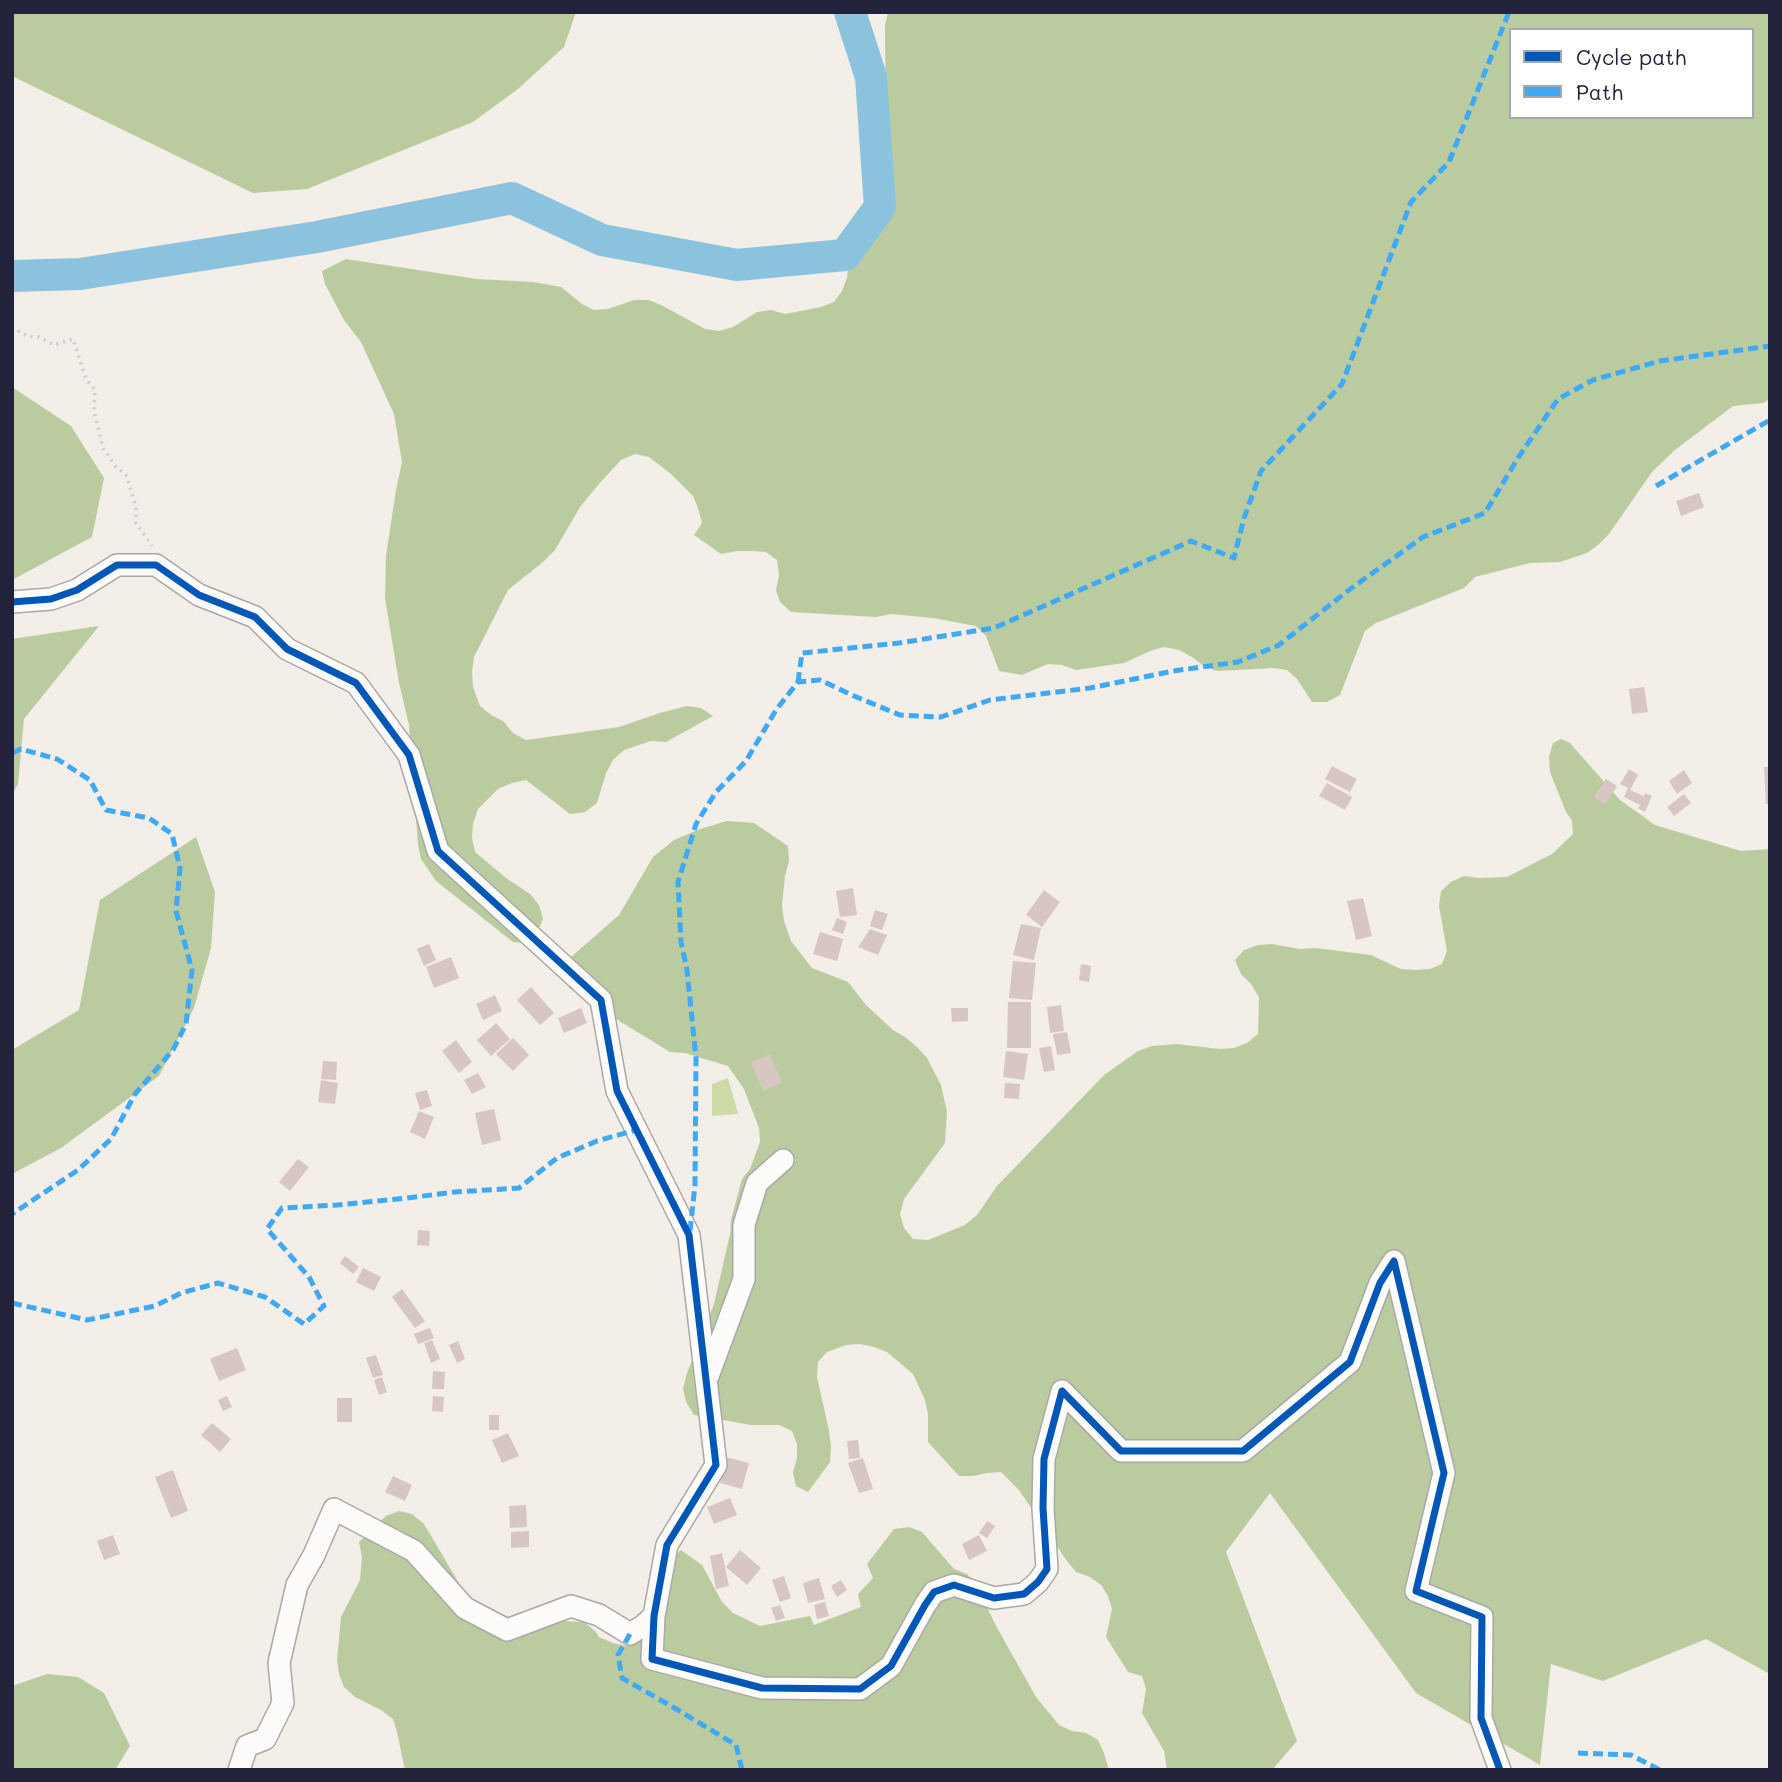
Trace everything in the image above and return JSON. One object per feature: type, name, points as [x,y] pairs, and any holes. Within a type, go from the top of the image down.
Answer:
[{"type":"street","points":[[12,601],[51,599],[77,590],[117,565],[156,565],[199,595],[255,617],[287,649],[356,684],[409,755],[438,851],[601,1000],[617,1091],[689,1235],[716,1465],[667,1545],[654,1616],[652,1659],[762,1688],[860,1689],[891,1667],[934,1592],[954,1585],[994,1598],[1024,1594],[1038,1582],[1047,1569],[1043,1508],[1044,1459],[1062,1391],[1121,1451],[1243,1451],[1350,1362],[1380,1283],[1394,1261],[1444,1473],[1416,1591],[1482,1617],[1480,1718],[1500,1770]]},
{"type":"street","points":[[706,1381],[744,1279],[744,1225],[757,1183],[783,1160]]},
{"type":"street","points":[[239,1770],[247,1746],[265,1739],[283,1703],[279,1663],[297,1585],[314,1555],[334,1509],[414,1551],[465,1608],[508,1630],[571,1606],[599,1615],[630,1634],[654,1616]]},
{"type":"path","points":[[12,327],[27,336],[39,337],[54,345],[74,339],[86,379],[95,390],[94,411],[103,448],[130,482],[136,506],[136,523],[154,548],[156,565]]},
{"type":"green space","points":[[12,12],[576,12],[564,47],[518,89],[473,122],[307,189],[253,193],[12,76]]},
{"type":"green space","points":[[888,12],[1770,12],[1770,399],[1763,403],[1733,406],[1675,450],[1652,472],[1609,534],[1587,553],[1560,562],[1530,563],[1475,577],[1464,588],[1376,623],[1365,631],[1340,695],[1327,702],[1312,702],[1297,679],[1287,670],[1273,668],[1217,671],[1179,650],[1164,647],[1124,663],[1076,670],[1048,664],[1022,675],[999,671],[986,636],[976,626],[891,614],[876,617],[791,612],[780,602],[776,590],[779,575],[777,560],[766,552],[737,551],[721,554],[694,535],[702,523],[698,508],[693,496],[671,474],[649,457],[635,454],[621,460],[580,507],[555,550],[508,590],[474,657],[473,687],[480,706],[526,740],[619,727],[687,706],[701,708],[713,716],[666,742],[651,741],[624,750],[613,760],[606,773],[597,803],[585,812],[570,814],[526,780],[498,789],[478,809],[472,838],[475,852],[530,894],[539,905],[543,919],[537,933],[523,943],[513,942],[436,881],[421,859],[409,725],[385,598],[386,556],[402,462],[394,414],[361,342],[344,320],[325,284],[322,271],[346,259],[477,279],[533,282],[561,287],[594,310],[608,309],[634,300],[649,300],[705,329],[719,331],[733,327],[757,312],[771,310],[785,314],[834,302],[847,278],[852,238],[871,204],[886,141],[885,25]]},
{"type":"green space","points":[[12,387],[71,426],[104,478],[92,537],[12,580]]},
{"type":"green space","points":[[99,626],[24,719],[18,784],[12,795],[12,639]]},
{"type":"green space","points":[[1561,739],[1570,743],[1620,800],[1655,825],[1741,851],[1770,849],[1770,1674],[1706,1639],[1603,1681],[1551,1664],[1540,1765],[1416,1693],[1270,1493],[1226,1552],[1297,1741],[1272,1770],[1167,1770],[1164,1751],[1142,1713],[1146,1689],[1142,1676],[1128,1672],[1106,1637],[1112,1609],[1101,1585],[1076,1572],[1019,1490],[1001,1472],[959,1476],[928,1442],[925,1400],[913,1374],[887,1352],[860,1344],[846,1345],[827,1352],[818,1362],[817,1377],[831,1446],[830,1462],[808,1492],[796,1486],[793,1472],[797,1444],[792,1431],[779,1425],[751,1425],[694,1415],[686,1402],[683,1389],[714,1304],[742,1179],[750,1169],[760,1142],[759,1128],[744,1089],[728,1066],[685,1053],[670,1052],[569,988],[566,975],[570,958],[619,915],[653,857],[674,840],[727,821],[754,823],[788,846],[789,861],[782,905],[791,941],[812,968],[848,982],[866,1005],[893,1030],[917,1047],[927,1058],[941,1085],[947,1112],[945,1143],[904,1199],[900,1214],[904,1228],[913,1239],[928,1240],[965,1225],[977,1215],[997,1186],[1104,1075],[1138,1051],[1152,1046],[1177,1044],[1234,1048],[1247,1043],[1258,1034],[1259,997],[1241,974],[1235,960],[1244,950],[1272,944],[1371,955],[1401,969],[1430,969],[1442,964],[1447,951],[1439,906],[1441,891],[1464,876],[1507,877],[1552,854],[1573,834],[1572,821],[1550,772],[1549,757],[1553,743]]},
{"type":"green space","points":[[196,837],[215,892],[211,948],[194,1008],[159,1076],[61,1148],[12,1174],[12,1050],[79,1010],[100,900]]},
{"type":"green space","points":[[728,1078],[738,1114],[712,1116],[712,1084]]},
{"type":"green space","points":[[399,1511],[412,1514],[424,1524],[469,1600],[491,1618],[584,1622],[599,1637],[627,1646],[644,1634],[671,1559],[681,1550],[702,1565],[722,1602],[733,1613],[760,1626],[810,1616],[814,1625],[861,1607],[858,1594],[873,1578],[867,1564],[894,1529],[909,1527],[922,1532],[954,1569],[967,1574],[977,1585],[995,1624],[1036,1697],[1059,1725],[1086,1733],[1098,1740],[1109,1770],[405,1770],[393,1719],[355,1697],[344,1687],[337,1660],[341,1617],[360,1580],[362,1557],[359,1542],[386,1516]]},
{"type":"green space","points":[[47,1674],[78,1677],[104,1693],[130,1746],[115,1770],[12,1770],[12,1686]]},
{"type":"building","points":[[1699,493],[1704,507],[1681,516],[1676,501]]},
{"type":"building","points":[[1644,687],[1648,712],[1632,714],[1629,689]]},
{"type":"building","points":[[1332,766],[1357,779],[1350,792],[1325,779]]},
{"type":"building","points":[[1764,767],[1770,767],[1770,804],[1766,804]]},
{"type":"building","points":[[1629,769],[1638,775],[1630,790],[1644,796],[1645,793],[1652,796],[1645,812],[1638,808],[1640,805],[1624,797],[1628,788],[1620,784]]},
{"type":"building","points":[[1684,770],[1692,783],[1677,794],[1669,781]]},
{"type":"building","points":[[1606,779],[1617,786],[1605,805],[1594,797]]},
{"type":"building","points":[[1327,783],[1352,797],[1345,810],[1319,796]]},
{"type":"building","points":[[1684,794],[1691,803],[1674,816],[1667,807]]},
{"type":"building","points":[[853,888],[857,915],[840,917],[836,891]]},
{"type":"building","points":[[1044,890],[1060,902],[1042,927],[1026,915]]},
{"type":"building","points":[[1363,898],[1372,936],[1356,940],[1347,901]]},
{"type":"building","points":[[875,910],[888,914],[882,930],[870,926]]},
{"type":"building","points":[[837,918],[847,922],[843,934],[832,930]]},
{"type":"building","points":[[1021,924],[1041,928],[1034,960],[1013,955]]},
{"type":"building","points":[[870,929],[887,935],[878,955],[858,947]]},
{"type":"building","points":[[820,932],[843,939],[837,961],[813,954]]},
{"type":"building","points":[[429,944],[436,960],[424,966],[417,949]]},
{"type":"building","points":[[451,957],[459,978],[434,988],[426,967]]},
{"type":"building","points":[[1013,961],[1036,963],[1032,1000],[1009,998]]},
{"type":"building","points":[[1081,964],[1091,966],[1089,982],[1079,980]]},
{"type":"building","points":[[531,987],[554,1013],[540,1025],[517,1000]]},
{"type":"building","points":[[495,995],[502,1011],[483,1020],[476,1004]]},
{"type":"building","points":[[1008,1002],[1031,1002],[1031,1048],[1007,1048]]},
{"type":"building","points":[[1061,1005],[1064,1031],[1050,1033],[1047,1007]]},
{"type":"building","points":[[581,1008],[587,1023],[564,1033],[558,1018]]},
{"type":"building","points":[[951,1008],[968,1008],[968,1021],[952,1022]]},
{"type":"building","points":[[496,1023],[510,1039],[491,1056],[477,1040]]},
{"type":"building","points":[[1067,1032],[1071,1053],[1057,1055],[1053,1034]]},
{"type":"building","points":[[513,1038],[529,1055],[513,1071],[496,1054]]},
{"type":"building","points":[[456,1040],[472,1062],[459,1073],[442,1051]]},
{"type":"building","points":[[1051,1046],[1055,1070],[1044,1072],[1039,1048]]},
{"type":"building","points":[[1006,1051],[1028,1054],[1024,1080],[1003,1077]]},
{"type":"building","points":[[770,1054],[782,1083],[763,1091],[751,1062]]},
{"type":"building","points":[[323,1061],[337,1062],[336,1080],[321,1079]]},
{"type":"building","points":[[478,1073],[486,1087],[472,1094],[464,1080]]},
{"type":"building","points":[[321,1080],[338,1083],[335,1104],[318,1102]]},
{"type":"building","points":[[1005,1083],[1020,1084],[1019,1099],[1004,1098]]},
{"type":"building","points":[[427,1090],[432,1106],[420,1110],[415,1093]]},
{"type":"building","points":[[494,1109],[501,1140],[482,1145],[475,1113]]},
{"type":"building","points":[[419,1111],[434,1117],[425,1139],[410,1132]]},
{"type":"building","points":[[298,1159],[309,1167],[290,1191],[279,1182]]},
{"type":"building","points":[[418,1230],[430,1231],[429,1246],[417,1245]]},
{"type":"building","points":[[345,1256],[359,1267],[353,1274],[340,1263]]},
{"type":"building","points":[[363,1268],[381,1277],[374,1291],[356,1282]]},
{"type":"building","points":[[402,1289],[425,1321],[415,1328],[392,1297]]},
{"type":"building","points":[[430,1328],[434,1338],[418,1344],[414,1334]]},
{"type":"building","points":[[432,1340],[440,1359],[431,1363],[424,1343]]},
{"type":"building","points":[[458,1341],[465,1359],[457,1363],[449,1345]]},
{"type":"building","points":[[237,1348],[246,1370],[219,1381],[210,1359]]},
{"type":"building","points":[[376,1355],[383,1375],[373,1378],[366,1358]]},
{"type":"building","points":[[433,1371],[445,1372],[444,1389],[432,1389]]},
{"type":"building","points":[[382,1377],[387,1392],[379,1395],[374,1380]]},
{"type":"building","points":[[227,1396],[232,1407],[223,1411],[218,1400]]},
{"type":"building","points":[[433,1396],[444,1397],[443,1412],[432,1411]]},
{"type":"building","points":[[337,1398],[352,1398],[352,1422],[337,1422]]},
{"type":"building","points":[[489,1415],[499,1415],[499,1430],[489,1430]]},
{"type":"building","points":[[212,1423],[231,1439],[220,1452],[201,1435]]},
{"type":"building","points":[[508,1433],[519,1456],[502,1463],[492,1440]]},
{"type":"building","points":[[858,1440],[860,1458],[849,1459],[847,1441]]},
{"type":"building","points":[[726,1457],[749,1463],[742,1489],[720,1483]]},
{"type":"building","points":[[863,1458],[873,1489],[859,1493],[848,1463]]},
{"type":"building","points":[[173,1470],[188,1511],[171,1518],[155,1477]]},
{"type":"building","points":[[393,1476],[412,1485],[405,1501],[385,1492]]},
{"type":"building","points":[[730,1498],[737,1515],[714,1524],[707,1507]]},
{"type":"building","points":[[526,1505],[527,1527],[510,1528],[509,1506]]},
{"type":"building","points":[[987,1521],[995,1526],[987,1538],[979,1533]]},
{"type":"building","points":[[529,1531],[529,1547],[511,1548],[511,1532]]},
{"type":"building","points":[[113,1535],[120,1554],[104,1560],[97,1541]]},
{"type":"building","points":[[979,1535],[987,1551],[969,1560],[962,1544]]},
{"type":"building","points":[[740,1550],[761,1568],[747,1585],[726,1567]]},
{"type":"building","points":[[722,1553],[729,1586],[716,1589],[710,1556]]},
{"type":"building","points":[[784,1576],[791,1598],[780,1602],[772,1580]]},
{"type":"building","points":[[819,1578],[825,1599],[808,1603],[803,1583]]},
{"type":"building","points":[[841,1580],[847,1590],[837,1597],[831,1586]]},
{"type":"building","points":[[825,1602],[829,1616],[817,1619],[814,1605]]},
{"type":"building","points":[[780,1605],[785,1618],[776,1621],[771,1608]]},
{"type":"waterway","points":[[12,276],[80,274],[317,237],[512,198],[602,240],[737,265],[845,255],[880,207],[871,77],[850,12]]},
{"type":"marked path","points":[[798,682],[802,653],[899,643],[994,628],[1191,541],[1234,558],[1244,518],[1261,471],[1342,384],[1411,202],[1449,162],[1509,12]]},
{"type":"marked path","points":[[690,1231],[695,1185],[696,1058],[687,970],[681,942],[678,882],[696,824],[716,792],[746,761],[776,710],[798,682],[820,680],[900,715],[941,717],[990,700],[1090,688],[1173,671],[1238,662],[1279,645],[1423,537],[1485,513],[1558,399],[1593,380],[1660,361],[1770,346]]},
{"type":"marked path","points":[[1656,486],[1770,420]]},
{"type":"marked path","points":[[12,753],[21,749],[57,759],[90,780],[106,810],[149,818],[172,834],[180,868],[176,911],[192,970],[186,1024],[173,1050],[135,1094],[111,1139],[78,1170],[12,1214]]},
{"type":"marked path","points":[[12,1303],[87,1320],[155,1306],[181,1293],[218,1283],[265,1297],[304,1324],[324,1306],[309,1277],[267,1229],[282,1208],[519,1188],[557,1158],[597,1141],[636,1130]]},
{"type":"marked path","points":[[630,1634],[618,1655],[622,1678],[736,1745],[742,1770]]},
{"type":"marked path","points":[[1578,1753],[1631,1755],[1660,1770]]},
{"type":"cycle path","points":[[12,602],[51,599],[77,590],[117,565],[156,565],[199,595],[255,617],[287,649],[356,683],[409,755],[438,851],[601,1000],[617,1091],[689,1235],[716,1465],[667,1545],[654,1616],[652,1659],[762,1688],[860,1689],[891,1666],[934,1592],[954,1585],[994,1598],[1024,1594],[1038,1582],[1047,1569],[1043,1508],[1044,1459],[1062,1391],[1121,1451],[1243,1451],[1350,1362],[1380,1283],[1394,1261],[1444,1473],[1416,1591],[1482,1617],[1481,1718],[1500,1770]]}]
